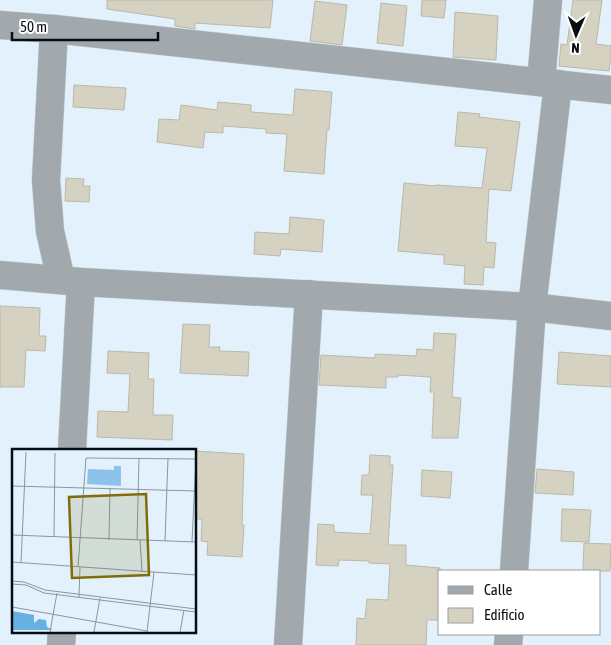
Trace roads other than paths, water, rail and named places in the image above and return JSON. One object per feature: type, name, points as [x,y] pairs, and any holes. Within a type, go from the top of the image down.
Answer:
[{"type":"street","points":[[514,570],[550,83],[548,0]]},
{"type":"street","points":[[0,25],[54,29],[611,90]]},
{"type":"street","points":[[54,29],[46,180],[50,231],[71,281],[72,449]]},
{"type":"street","points":[[0,275],[71,281],[532,307],[611,316]]},
{"type":"street","points":[[288,645],[309,294]]},
{"type":"street","points":[[61,645],[62,632]]}]
